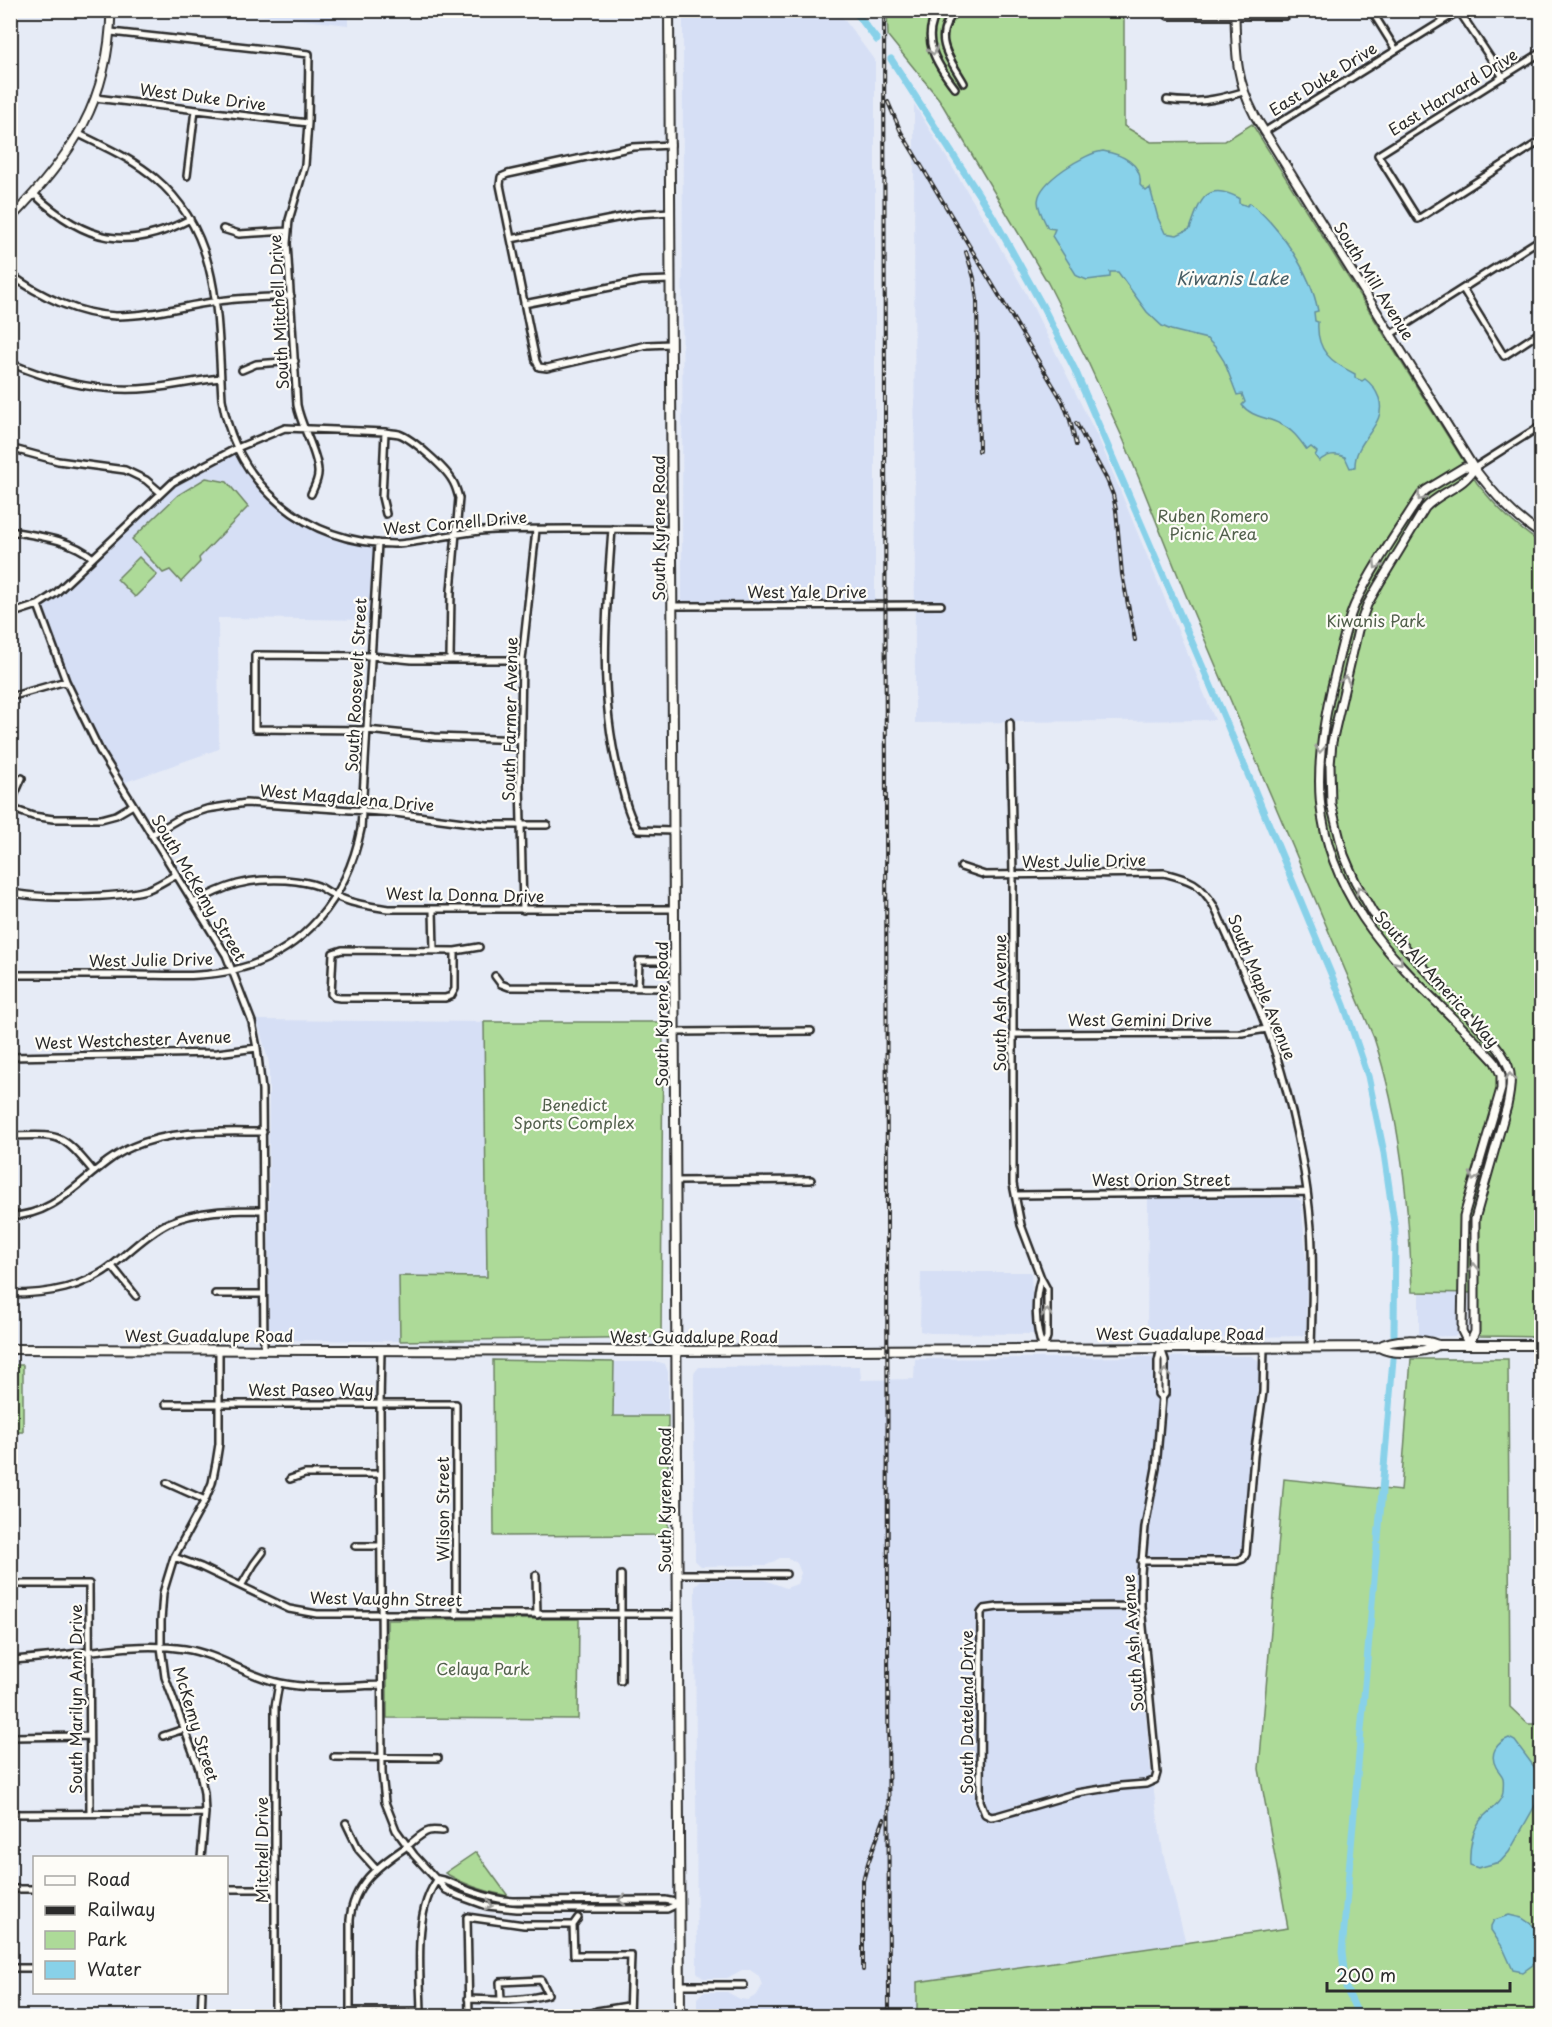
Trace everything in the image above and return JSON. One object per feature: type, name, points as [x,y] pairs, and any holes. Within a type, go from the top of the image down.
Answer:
[{"type":"main road","name":"South Kyrene Road","points":[[669,10],[680,2016]]},
{"type":"main road","points":[[1378,1347],[1386,1342],[1428,1342],[1438,1346],[1542,1345]]},
{"type":"main road","name":"West Guadalupe Road","points":[[10,1349],[678,1351],[1378,1347],[1387,1352],[1399,1352],[1428,1351],[1438,1346]]},
{"type":"street","points":[[10,219],[56,170],[79,134],[104,71],[111,32],[111,10]]},
{"type":"street","points":[[939,10],[931,24],[932,50],[935,59],[955,88]]},
{"type":"street","points":[[957,10],[946,23],[943,39],[947,54],[964,83]]},
{"type":"street","name":"East Duke Drive","points":[[1371,10],[1396,50]]},
{"type":"street","name":"East Duke Drive","points":[[1264,132],[1459,11],[1503,77]]},
{"type":"street","points":[[1168,16],[1235,12],[1286,16]]},
{"type":"street","name":"South Mill Avenue","points":[[1235,12],[1236,58],[1243,92],[1264,132],[1474,468],[1510,512],[1542,536]]},
{"type":"street","name":"South Mitchell Drive","points":[[111,32],[309,54],[305,165],[288,231],[297,405],[318,472],[310,494]]},
{"type":"street","name":"East Harvard Drive","points":[[1542,52],[1378,155],[1418,219],[1542,140]]},
{"type":"street","points":[[1167,100],[1198,103],[1243,92]]},
{"type":"street","name":"West Duke Drive","points":[[95,98],[308,123]]},
{"type":"street","points":[[187,176],[195,110]]},
{"type":"street","points":[[79,134],[134,163],[155,178],[170,192],[190,219],[208,259],[215,301],[226,420],[237,448]]},
{"type":"street","points":[[670,145],[633,147],[501,177],[500,184],[539,367],[547,368],[647,345],[672,344]]},
{"type":"street","points":[[34,194],[68,222],[86,231],[115,238],[131,239],[151,236],[172,229],[190,219]]},
{"type":"street","points":[[511,240],[637,214],[671,212]]},
{"type":"street","points":[[223,229],[239,234],[288,231]]},
{"type":"street","points":[[1391,334],[1542,238]]},
{"type":"street","points":[[10,274],[28,288],[53,300],[82,310],[115,316],[154,313],[215,301],[291,296]]},
{"type":"street","points":[[524,304],[640,281],[671,280]]},
{"type":"street","points":[[1463,289],[1504,356],[1542,331]]},
{"type":"street","points":[[242,370],[255,364],[295,361]]},
{"type":"street","points":[[10,363],[69,383],[110,390],[154,388],[221,378]]},
{"type":"street","points":[[1474,468],[1542,425]]},
{"type":"street","points":[[10,614],[38,605],[56,593],[160,492],[187,473],[237,448],[277,430],[303,428],[385,432],[399,434],[409,440],[452,478],[459,498],[451,591],[450,659]]},
{"type":"street","points":[[385,432],[382,497],[386,514]]},
{"type":"street","points":[[10,448],[58,461],[125,470],[146,480],[160,492]]},
{"type":"street","name":"West Cornell Drive","points":[[237,448],[260,484],[280,505],[296,516],[339,537],[397,544],[493,530],[672,530]]},
{"type":"street","name":"South All America Way","points":[[1464,467],[1474,468],[1470,476],[1425,508],[1367,605],[1355,638],[1332,742],[1330,765],[1331,804],[1344,855],[1363,896],[1380,921],[1494,1044],[1509,1064],[1511,1071],[1511,1088],[1477,1212],[1474,1235],[1475,1332],[1469,1346],[1462,1331],[1462,1235],[1468,1197],[1501,1089],[1501,1074],[1499,1068],[1374,933],[1346,890],[1330,853],[1321,817],[1318,779],[1322,731],[1343,640],[1357,601],[1372,572],[1421,495],[1464,467]]},
{"type":"street","points":[[1449,476],[1455,486]]},
{"type":"street","points":[[612,529],[605,625],[605,673],[613,750],[629,816],[638,830],[674,831]]},
{"type":"street","name":"South Farmer Avenue","points":[[523,910],[520,740],[522,660],[536,530]]},
{"type":"street","points":[[10,531],[60,540],[80,547],[93,558]]},
{"type":"street","name":"South Roosevelt Street","points":[[336,896],[348,873],[357,846],[362,810],[378,543]]},
{"type":"street","points":[[1357,601],[1367,605]]},
{"type":"street","name":"South McKemy Street","points":[[38,605],[66,681],[100,751],[226,955],[248,1010],[261,1077],[264,1350]]},
{"type":"street","name":"West Yale Drive","points":[[673,606],[941,605]]},
{"type":"street","points":[[520,740],[445,738],[367,730],[255,729],[255,655],[371,656],[412,660],[522,660]]},
{"type":"street","points":[[10,697],[66,681]]},
{"type":"street","name":"South Ash Avenue","points":[[1010,723],[1013,875],[1013,1184],[1021,1225],[1047,1289],[1047,1337],[1043,1349]]},
{"type":"street","points":[[22,778],[10,806],[33,816],[53,819],[102,819],[116,815],[133,805]]},
{"type":"street","name":"West Magdalena Drive","points":[[151,835],[182,817],[226,805],[246,803],[362,810],[465,823],[547,825]]},
{"type":"street","name":"West Julie Drive","points":[[961,867],[985,875],[1164,873],[1191,881],[1204,890]]},
{"type":"street","points":[[10,892],[32,897],[117,895],[147,889],[175,875]]},
{"type":"street","name":"West la Donna Drive","points":[[194,903],[216,890],[251,880],[303,881],[358,904],[388,909],[675,909]]},
{"type":"street","name":"South Maple Avenue","points":[[1204,890],[1214,906],[1267,1029],[1291,1109],[1304,1167],[1313,1263],[1311,1347]]},
{"type":"street","name":"West Julie Drive","points":[[10,975],[192,975],[233,970],[260,962],[285,949],[322,916],[336,896]]},
{"type":"street","points":[[434,910],[434,950]]},
{"type":"street","points":[[455,951],[455,989],[451,996],[445,998],[340,998],[331,994],[333,953],[342,950],[455,951],[479,948]]},
{"type":"street","points":[[638,987],[639,961],[675,961]]},
{"type":"street","points":[[1413,976],[1422,968]]},
{"type":"street","points":[[495,976],[501,984],[509,987],[675,988]]},
{"type":"street","name":"West Gemini Drive","points":[[1014,1034],[1242,1033],[1267,1029]]},
{"type":"street","points":[[675,1032],[812,1031]]},
{"type":"street","name":"West Westchester Avenue","points":[[10,1058],[217,1053],[257,1048]]},
{"type":"street","points":[[1491,1121],[1502,1124]]},
{"type":"street","points":[[10,1216],[31,1214],[49,1206],[109,1159],[131,1147],[165,1136],[198,1132],[263,1132]]},
{"type":"street","points":[[10,1136],[50,1135],[62,1138],[94,1172]]},
{"type":"street","points":[[676,1181],[811,1180]]},
{"type":"street","name":"West Orion Street","points":[[1015,1195],[1307,1192]]},
{"type":"street","points":[[10,1294],[42,1293],[73,1287],[91,1279],[112,1266],[168,1223],[196,1214],[225,1210],[263,1210]]},
{"type":"street","points":[[1462,1235],[1474,1235]]},
{"type":"street","points":[[112,1266],[136,1296]]},
{"type":"street","name":"South Ash Avenue","points":[[1041,1278],[1037,1290],[1038,1337],[1043,1349]]},
{"type":"street","points":[[215,1294],[263,1294]]},
{"type":"street","points":[[1462,1300],[1474,1300]]},
{"type":"street","points":[[1142,1561],[1237,1561],[1243,1559],[1246,1554],[1254,1456],[1263,1395],[1263,1347]]},
{"type":"street","name":"South Ash Avenue","points":[[985,1814],[991,1817],[997,1816],[1077,1793],[1146,1784],[1155,1780],[1157,1773],[1141,1606],[1145,1527],[1155,1477],[1162,1398],[1166,1394],[1165,1360],[1161,1348]]},
{"type":"street","name":"McKemy Street","points":[[201,1856],[205,1813],[204,1793],[199,1768],[165,1677],[161,1647],[164,1593],[174,1557],[212,1483],[219,1444],[219,1350]]},
{"type":"street","points":[[381,1350],[381,1757],[385,1802],[396,1830],[446,1890],[488,1906],[667,1909],[680,1903]]},
{"type":"street","name":"West Paseo Way","points":[[166,1404],[456,1404]]},
{"type":"street","name":"Wilson Street","points":[[456,1404],[456,1615]]},
{"type":"street","points":[[290,1479],[305,1474],[380,1474]]},
{"type":"street","points":[[167,1483],[205,1500]]},
{"type":"street","points":[[355,1546],[380,1546]]},
{"type":"street","points":[[241,1586],[263,1552]]},
{"type":"street","name":"West Vaughn Street","points":[[174,1557],[201,1567],[289,1609],[317,1614],[678,1614]]},
{"type":"street","points":[[678,1574],[786,1574]]},
{"type":"street","points":[[536,1575],[537,1615]]},
{"type":"street","points":[[621,1575],[621,1681]]},
{"type":"street","name":"South Marilyn Ann Drive","points":[[10,1584],[89,1584],[90,1814]]},
{"type":"street","name":"South Dateland Drive","points":[[985,1814],[980,1801],[980,1619],[984,1609],[1141,1606]]},
{"type":"street","points":[[10,1660],[88,1650],[161,1647],[186,1649],[205,1654],[279,1683],[303,1686],[381,1685]]},
{"type":"street","name":"Mitchell Drive","points":[[275,2016],[276,1707],[279,1683]]},
{"type":"street","points":[[164,1736],[184,1729]]},
{"type":"street","points":[[10,1737],[89,1736]]},
{"type":"street","points":[[334,1757],[438,1758]]},
{"type":"street","points":[[10,1814],[205,1813]]},
{"type":"street","points":[[346,1823],[359,1850],[375,1868]]},
{"type":"street","points":[[438,1879],[428,1894],[423,1911],[422,2014],[350,2014],[351,1914],[354,1899],[375,1868],[429,1831],[443,1831]]},
{"type":"street","points":[[438,1879],[449,1881],[490,1898],[513,1901],[665,1900],[680,1903]]},
{"type":"street","points":[[10,1889],[33,1889]]},
{"type":"street","points":[[228,1889],[276,1889]]},
{"type":"street","points":[[468,2016],[467,1917],[524,1925],[573,1925]]},
{"type":"street","points":[[578,1918],[573,1925],[574,1955],[630,1955],[628,2016]]},
{"type":"street","points":[[10,1968],[33,1968]]},
{"type":"street","points":[[468,1999],[501,1999],[538,1997],[548,1994],[541,1980],[500,1982],[501,1999]]},
{"type":"street","points":[[680,1985],[744,1985]]},
{"type":"street","points":[[201,2016],[202,1994]]},
{"type":"street","points":[[587,2016],[597,2011],[628,2006]]},
{"type":"shaded area","points":[[228,11],[348,11],[348,25]]},
{"type":"shaded area","points":[[683,11],[838,11],[875,61],[875,601],[682,602]]},
{"type":"shaded area","points":[[914,104],[1027,295],[1100,442],[1215,720],[915,723]]},
{"type":"shaded area","points":[[237,448],[245,463],[280,505],[325,531],[378,543],[373,620],[218,618],[219,749],[120,784],[79,710],[38,605],[56,593],[160,492]]},
{"type":"shaded area","points":[[257,1020],[484,1022],[487,1278],[400,1276],[400,1341],[273,1340],[269,1334],[269,1063]]},
{"type":"shaded area","points":[[1148,1198],[1295,1198],[1301,1201],[1307,1269],[1304,1336],[1147,1339]]},
{"type":"shaded area","points":[[921,1272],[1031,1272],[1034,1334],[920,1331]]},
{"type":"shaded area","points":[[1419,1292],[1458,1292],[1456,1336],[1419,1337]]},
{"type":"shaded area","points":[[1251,1356],[1258,1360],[1259,1375],[1241,1552],[1233,1556],[1137,1556],[1137,1619],[1151,1773],[1163,1853],[1186,1943],[918,1982],[918,2016],[697,2016],[697,1998],[703,1992],[727,1992],[740,1999],[748,2000],[757,1995],[762,1986],[759,1976],[750,1970],[742,1970],[727,1978],[703,1978],[697,1972],[695,1586],[701,1580],[765,1580],[786,1588],[797,1584],[801,1573],[797,1563],[788,1558],[780,1558],[767,1565],[701,1566],[695,1561],[694,1373],[699,1367],[860,1366],[861,1380],[914,1379],[915,1359]]},
{"type":"shaded area","points":[[614,1362],[665,1364],[668,1372],[668,1416],[613,1416]]},
{"type":"green space","name":"Kiwanis Park","points":[[887,11],[1124,11],[1124,126],[1151,142],[1225,141],[1252,124],[1477,483],[1506,516],[1541,543],[1541,1337],[1480,1336],[1477,1332],[1477,1293],[1412,1292],[1409,1228],[1402,1164],[1391,1100],[1374,1038],[1185,593],[1124,441],[1087,360],[1048,283],[939,99],[888,36]]},
{"type":"green space","points":[[206,478],[227,482],[248,507],[199,558],[200,562],[181,582],[170,570],[163,573],[132,539],[178,495]]},
{"type":"green space","points":[[139,557],[157,575],[135,597],[117,579]]},
{"type":"green space","name":"Benedict Sports Complex","points":[[484,1022],[663,1022],[661,1337],[400,1341],[399,1276],[487,1277]]},
{"type":"green space","points":[[1411,1359],[1508,1359],[1510,1707],[1528,1724],[1541,1724],[1541,2016],[917,2016],[917,1982],[1288,1928],[1259,1769],[1284,1479],[1401,1491]]},
{"type":"green space","points":[[493,1360],[614,1362],[613,1416],[668,1416],[668,1535],[494,1536]]},
{"type":"green space","points":[[11,1365],[23,1365],[23,1432],[11,1432]]},
{"type":"green space","name":"Celaya Park","points":[[579,1619],[578,1719],[387,1718],[387,1620]]},
{"type":"green space","points":[[476,1852],[508,1896],[475,1888],[445,1873]]},
{"type":"water","name":"Kiwanis Lake","points":[[1103,151],[1123,157],[1134,165],[1140,177],[1140,185],[1146,191],[1150,188],[1158,218],[1165,233],[1177,235],[1190,229],[1201,202],[1206,196],[1218,191],[1239,198],[1239,203],[1247,206],[1250,203],[1283,238],[1309,281],[1318,311],[1314,312],[1322,348],[1332,360],[1355,374],[1355,378],[1362,381],[1365,379],[1374,387],[1379,398],[1381,408],[1379,417],[1360,448],[1355,467],[1350,468],[1345,457],[1338,455],[1332,455],[1319,461],[1315,456],[1317,452],[1311,447],[1307,450],[1288,429],[1246,409],[1242,405],[1245,402],[1242,394],[1237,395],[1224,361],[1215,347],[1207,339],[1162,326],[1147,312],[1118,272],[1110,272],[1110,277],[1087,280],[1077,276],[1052,236],[1055,229],[1048,228],[1038,201],[1046,185],[1064,169],[1085,157]]},
{"type":"water","points":[[1509,1738],[1515,1741],[1541,1776],[1541,1795],[1509,1852],[1500,1862],[1478,1868],[1470,1865],[1472,1840],[1479,1822],[1502,1796],[1503,1778],[1493,1758],[1497,1746]]},
{"type":"water","points":[[1509,1915],[1522,1918],[1541,1931],[1541,1959],[1523,1972],[1513,1970],[1503,1948],[1491,1930],[1494,1920]]},
{"type":"waterway","points":[[854,10],[877,40]]},
{"type":"waterway","points":[[891,59],[992,215],[1075,370],[1222,712],[1344,1005],[1368,1076],[1384,1153],[1395,1229],[1394,1334]]},
{"type":"waterway","points":[[1378,1539],[1393,1359]]},
{"type":"waterway","points":[[1359,2016],[1346,1988],[1342,1952],[1377,1545]]},
{"type":"railway","points":[[884,10],[889,2016]]},
{"type":"railway","points":[[888,102],[901,132],[1063,402],[1076,445]]},
{"type":"railway","points":[[966,252],[974,278],[977,300],[979,451]]},
{"type":"railway","points":[[1076,423],[1113,495],[1122,574],[1135,640]]},
{"type":"railway","points":[[863,1970],[863,1881],[884,1819]]},
{"type":"park label","name":"Ruben Romero Picnic Area","points":[[1213,525]]}]
